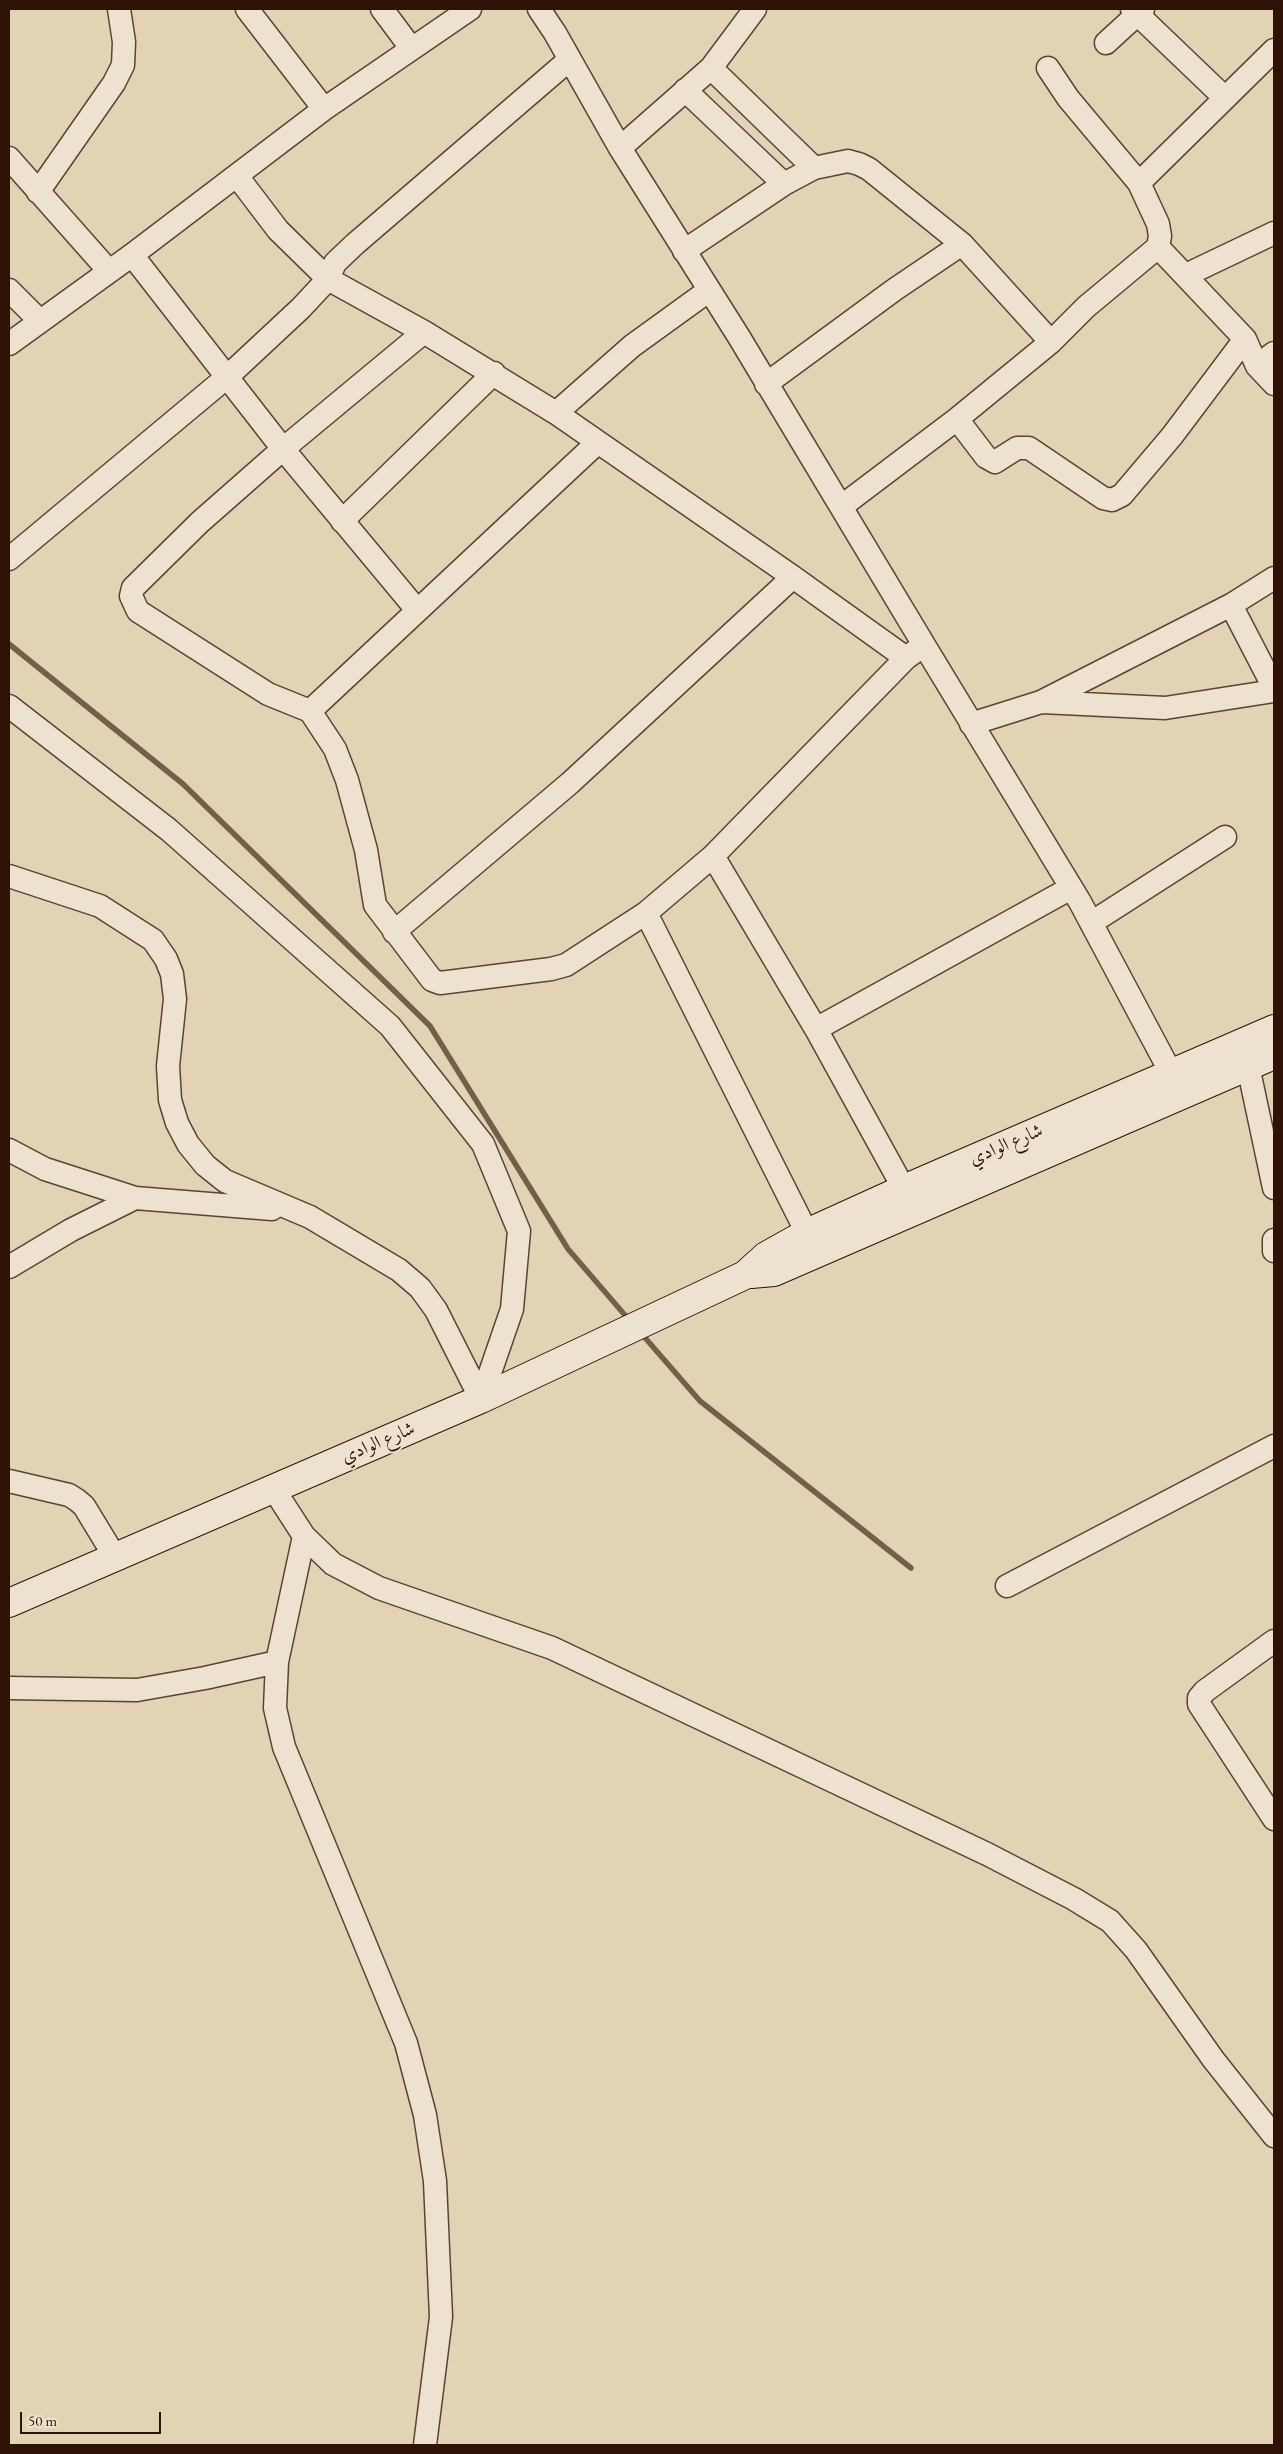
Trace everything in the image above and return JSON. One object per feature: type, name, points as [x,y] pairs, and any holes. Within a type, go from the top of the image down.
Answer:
[{"type":"main road","name":"شارع الوادي","points":[[9,1603],[481,1399],[745,1275],[766,1256],[807,1233],[1274,1029]]},
{"type":"main road","name":"شارع الوادي","points":[[745,1275],[774,1272],[1274,1055]]},
{"type":"street","points":[[38,192],[114,83],[123,65],[124,42],[120,9]]},
{"type":"street","points":[[247,9],[324,109]]},
{"type":"street","points":[[382,9],[410,48]]},
{"type":"street","points":[[9,344],[132,256],[324,109],[410,48],[470,9]]},
{"type":"street","points":[[539,9],[555,33],[620,148],[842,506],[1091,923],[1171,1073]]},
{"type":"street","points":[[620,148],[711,68],[755,9]]},
{"type":"street","points":[[1106,43],[1137,10],[1225,98]]},
{"type":"street","points":[[1139,183],[1274,50]]},
{"type":"street","points":[[9,558],[227,377],[328,280],[335,264],[355,244],[569,60]]},
{"type":"street","points":[[711,68],[814,168]]},
{"type":"street","points":[[842,506],[957,419],[1050,342],[1086,307],[1158,247],[1160,236],[1158,224],[1139,183],[1068,98],[1048,68]]},
{"type":"street","points":[[685,90],[784,184]]},
{"type":"street","points":[[9,158],[109,271]]},
{"type":"street","points":[[684,251],[784,184],[814,168],[848,162],[859,164],[869,169],[962,244],[1050,342]]},
{"type":"street","points":[[237,176],[278,230],[328,280],[424,332],[494,373],[556,413],[793,577],[906,658]]},
{"type":"street","points":[[1186,275],[1274,233]]},
{"type":"street","points":[[766,384],[894,290],[962,244]]},
{"type":"street","points":[[1158,247],[1266,360],[1274,384]]},
{"type":"street","points":[[132,256],[283,448],[417,610]]},
{"type":"street","points":[[9,290],[40,321]]},
{"type":"street","points":[[556,413],[632,346],[708,291]]},
{"type":"street","points":[[424,332],[283,448],[200,522],[133,588],[131,596],[138,611],[268,694],[310,711],[335,749],[347,780],[366,850],[375,906],[432,980],[440,983],[551,969],[566,965],[646,913],[713,856],[906,658],[924,644]]},
{"type":"street","points":[[957,419],[986,457],[995,462],[1016,448],[1029,448],[1103,498],[1112,500],[1122,495],[1172,436],[1245,339]]},
{"type":"street","points":[[342,521],[494,373]]},
{"type":"street","points":[[310,711],[597,443]]},
{"type":"street","points":[[394,932],[570,783],[793,577]]},
{"type":"street","points":[[971,724],[1041,702],[1230,605],[1274,578]]},
{"type":"street","points":[[1041,702],[1165,708],[1274,689],[1230,605]]},
{"type":"street","points":[[9,706],[169,830],[390,1026],[483,1144],[519,1231],[512,1309],[481,1399]]},
{"type":"street","points":[[1091,923],[1225,837]]},
{"type":"street","points":[[713,856],[816,1028],[904,1189]]},
{"type":"street","points":[[9,876],[100,906],[154,940],[166,959],[172,974],[175,999],[168,1066],[170,1100],[177,1123],[188,1144],[205,1165],[225,1181],[310,1217],[399,1270],[420,1288],[436,1310],[481,1399]]},
{"type":"street","points":[[816,1028],[1070,888]]},
{"type":"street","points":[[646,913],[807,1233]]},
{"type":"street","points":[[1248,1066],[1274,1188]]},
{"type":"street","points":[[9,1150],[45,1169],[135,1198],[253,1207],[310,1217]]},
{"type":"street","points":[[9,1267],[71,1230],[135,1198]]},
{"type":"street","points":[[1274,1240],[1274,1252]]},
{"type":"street","points":[[1007,1586],[1274,1446]]},
{"type":"street","points":[[9,1481],[77,1500],[84,1506],[115,1557]]},
{"type":"street","points":[[273,1488],[304,1536],[333,1564],[379,1588],[552,1648],[987,1854],[1074,1899],[1110,1921],[1136,1950],[1213,2059],[1274,2136]]},
{"type":"street","points":[[304,1536],[277,1662],[275,1708],[284,1747],[406,2043],[425,2115],[435,2181],[441,2317],[425,2445]]},
{"type":"street","points":[[1272,1814],[1199,1704],[1199,1698],[1274,1642]]},
{"type":"street","points":[[9,1688],[137,1690],[277,1662]]},
{"type":"waterway","points":[[9,644],[183,784],[430,1026],[568,1249],[630,1321]]},
{"type":"waterway","points":[[640,1332],[700,1401],[911,1568]]}]
